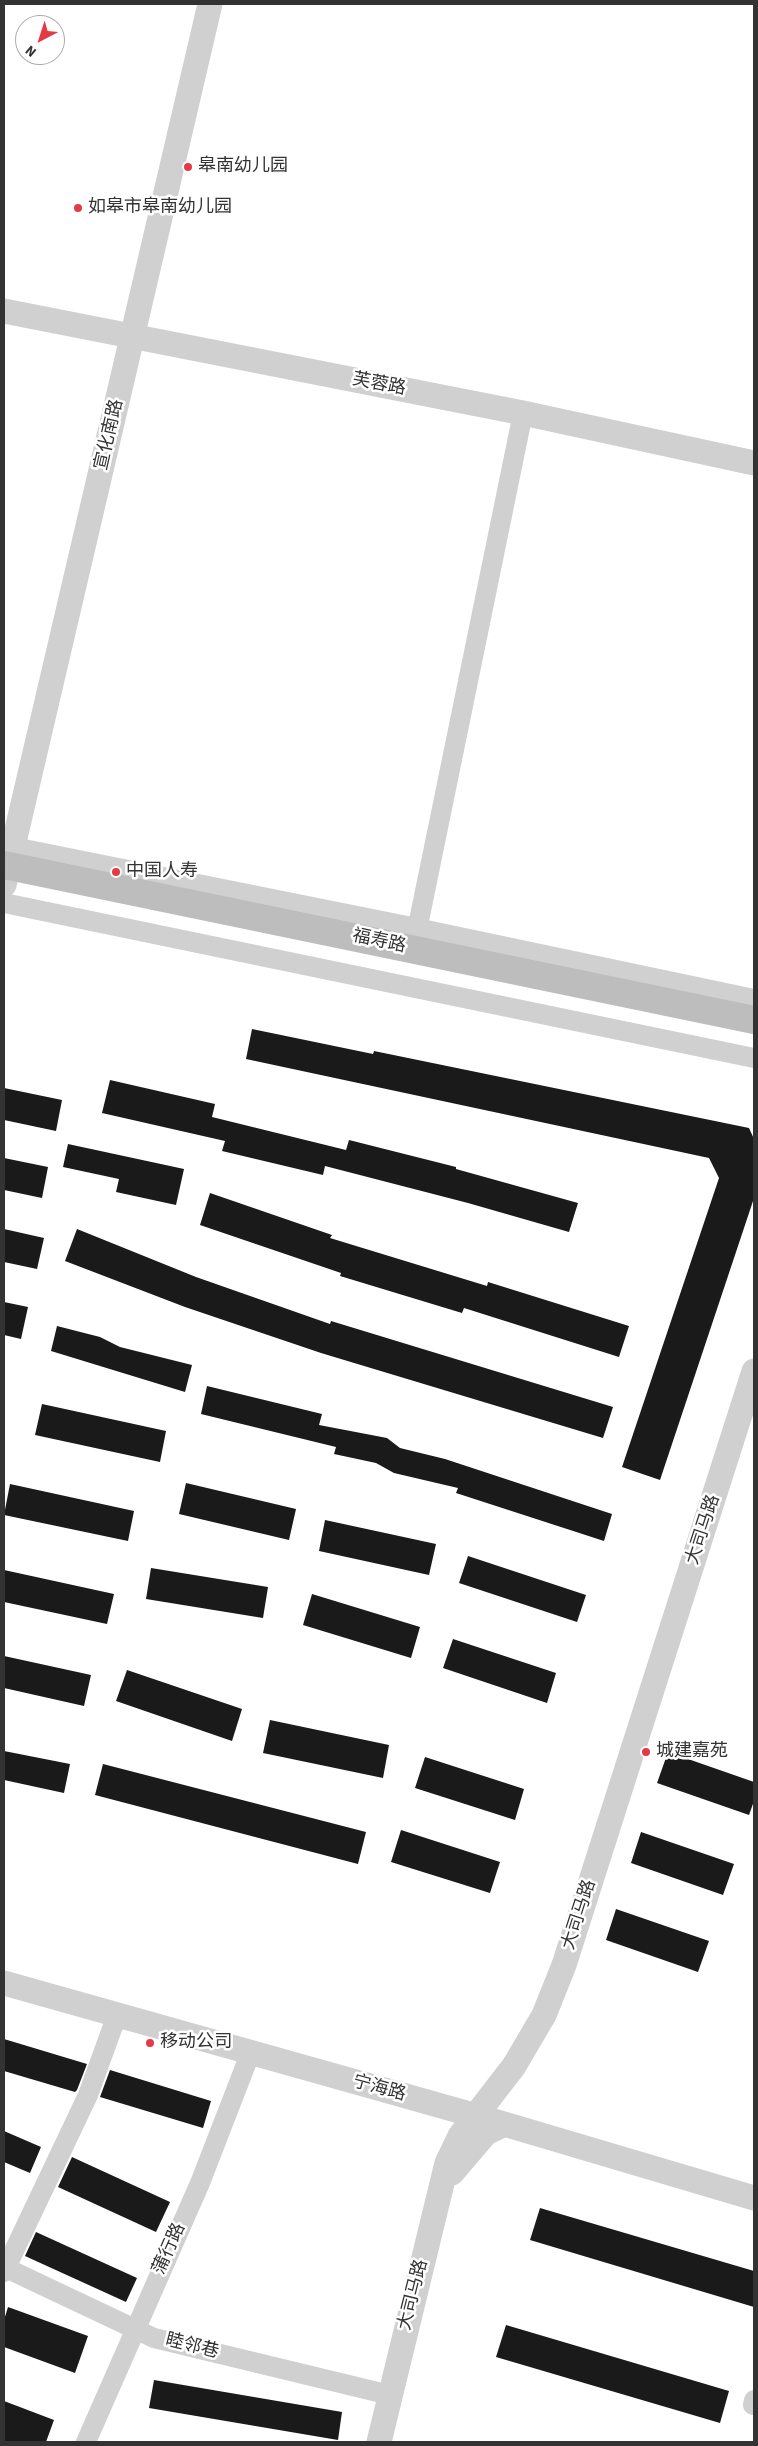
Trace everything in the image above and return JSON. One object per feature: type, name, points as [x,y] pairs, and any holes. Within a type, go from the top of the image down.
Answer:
[{"type":"main road","name":"福寿路","points":[[6,872],[415,938],[754,1020]]},
{"type":"main road","name":"福寿路","points":[[6,872],[754,1035]]},
{"type":"street","name":"宣化南路","points":[[6,872],[210,4]]},
{"type":"street","name":"芙蓉路","points":[[4,311],[522,413],[754,463]]},
{"type":"street","points":[[522,413],[415,938],[754,999]]},
{"type":"street","points":[[6,872],[754,1058]]},
{"type":"street","name":"大司马路","points":[[379,2442],[447,2163],[460,2136],[514,2066],[544,2015],[564,1965],[754,1371]]},
{"type":"street","name":"宁海路","points":[[4,1983],[250,2054],[477,2116],[754,2198]]},
{"type":"street","points":[[4,2269],[88,2095],[117,2016]]},
{"type":"street","name":"蒲行路","points":[[86,2442],[200,2183],[250,2054]]},
{"type":"street","points":[[439,2192],[458,2164],[486,2133],[504,2125]]},
{"type":"street","name":"睦邻巷","points":[[4,2269],[154,2338],[390,2395]]},
{"type":"building","points":[[252,1029],[373,1054],[374,1051],[749,1128],[754,1139],[754,1198],[660,1480],[622,1467],[719,1178],[709,1158],[246,1059]]},
{"type":"building","points":[[110,1080],[215,1104],[212,1117],[346,1150],[349,1140],[456,1167],[456,1169],[578,1203],[569,1232],[468,1203],[325,1166],[323,1175],[222,1151],[225,1141],[102,1113]]},
{"type":"building","points":[[4,1088],[62,1100],[56,1131],[4,1120]]},
{"type":"building","points":[[68,1144],[184,1169],[176,1205],[116,1192],[119,1179],[63,1167]]},
{"type":"building","points":[[4,1158],[48,1167],[42,1198],[4,1190]]},
{"type":"building","points":[[210,1193],[332,1235],[330,1238],[487,1286],[488,1282],[629,1326],[619,1357],[464,1308],[462,1313],[340,1276],[341,1273],[200,1225]]},
{"type":"building","points":[[4,1229],[44,1238],[37,1269],[4,1262]]},
{"type":"building","points":[[77,1229],[196,1277],[330,1324],[331,1321],[613,1407],[603,1438],[321,1353],[185,1307],[65,1261]]},
{"type":"building","points":[[4,1302],[28,1307],[21,1339],[4,1335]]},
{"type":"building","points":[[57,1326],[100,1337],[120,1347],[192,1365],[185,1392],[51,1351]]},
{"type":"building","points":[[207,1386],[322,1414],[319,1425],[387,1438],[400,1448],[445,1459],[612,1514],[604,1541],[456,1493],[458,1488],[394,1473],[376,1463],[334,1454],[336,1447],[201,1414]]},
{"type":"building","points":[[42,1404],[166,1431],[160,1462],[35,1435]]},
{"type":"building","points":[[186,1483],[296,1509],[289,1540],[179,1514]]},
{"type":"building","points":[[10,1484],[134,1511],[128,1541],[4,1515]]},
{"type":"building","points":[[325,1520],[436,1544],[429,1575],[319,1551]]},
{"type":"building","points":[[468,1556],[586,1595],[577,1622],[459,1583]]},
{"type":"building","points":[[151,1568],[268,1587],[263,1618],[146,1599]]},
{"type":"building","points":[[4,1570],[114,1594],[107,1624],[4,1602]]},
{"type":"building","points":[[312,1594],[420,1627],[411,1658],[303,1625]]},
{"type":"building","points":[[453,1639],[556,1673],[547,1703],[443,1668]]},
{"type":"building","points":[[4,1656],[91,1675],[84,1706],[4,1688]]},
{"type":"building","points":[[127,1670],[242,1709],[232,1741],[116,1701]]},
{"type":"building","points":[[270,1720],[389,1745],[383,1778],[263,1753]]},
{"type":"building","points":[[4,1751],[70,1764],[64,1793],[4,1780]]},
{"type":"building","points":[[668,1752],[754,1782],[754,1801],[749,1815],[657,1783]]},
{"type":"building","points":[[425,1757],[524,1789],[515,1820],[415,1788]]},
{"type":"building","points":[[103,1764],[366,1832],[358,1864],[95,1795]]},
{"type":"building","points":[[401,1830],[500,1862],[490,1893],[391,1862]]},
{"type":"building","points":[[641,1832],[734,1864],[723,1895],[631,1863]]},
{"type":"building","points":[[616,1909],[709,1941],[698,1972],[606,1940]]},
{"type":"building","points":[[4,2039],[87,2064],[77,2090],[75,2092],[4,2071]]},
{"type":"building","points":[[110,2070],[211,2101],[203,2128],[100,2097]]},
{"type":"building","points":[[4,2131],[41,2147],[30,2173],[4,2162]]},
{"type":"building","points":[[72,2157],[170,2202],[156,2232],[58,2187]]},
{"type":"building","points":[[540,2208],[754,2271],[754,2307],[530,2240]]},
{"type":"building","points":[[36,2232],[137,2278],[126,2302],[25,2256]]},
{"type":"building","points":[[8,2307],[88,2336],[75,2373],[4,2347],[4,2320]]},
{"type":"building","points":[[506,2325],[729,2391],[720,2423],[496,2357]]},
{"type":"building","points":[[154,2380],[342,2412],[338,2440],[149,2408]]},
{"type":"building","points":[[4,2401],[54,2420],[46,2442],[4,2442]]},
{"type":"place","name":"皋南幼儿园","points":[[188,167]]},
{"type":"place","name":"如皋市皋南幼儿园","points":[[78,208]]},
{"type":"place","name":"中国人寿","points":[[116,872]]},
{"type":"place","name":"城建嘉苑","points":[[646,1752]]},
{"type":"place","name":"移动公司","points":[[150,2043]]}]
